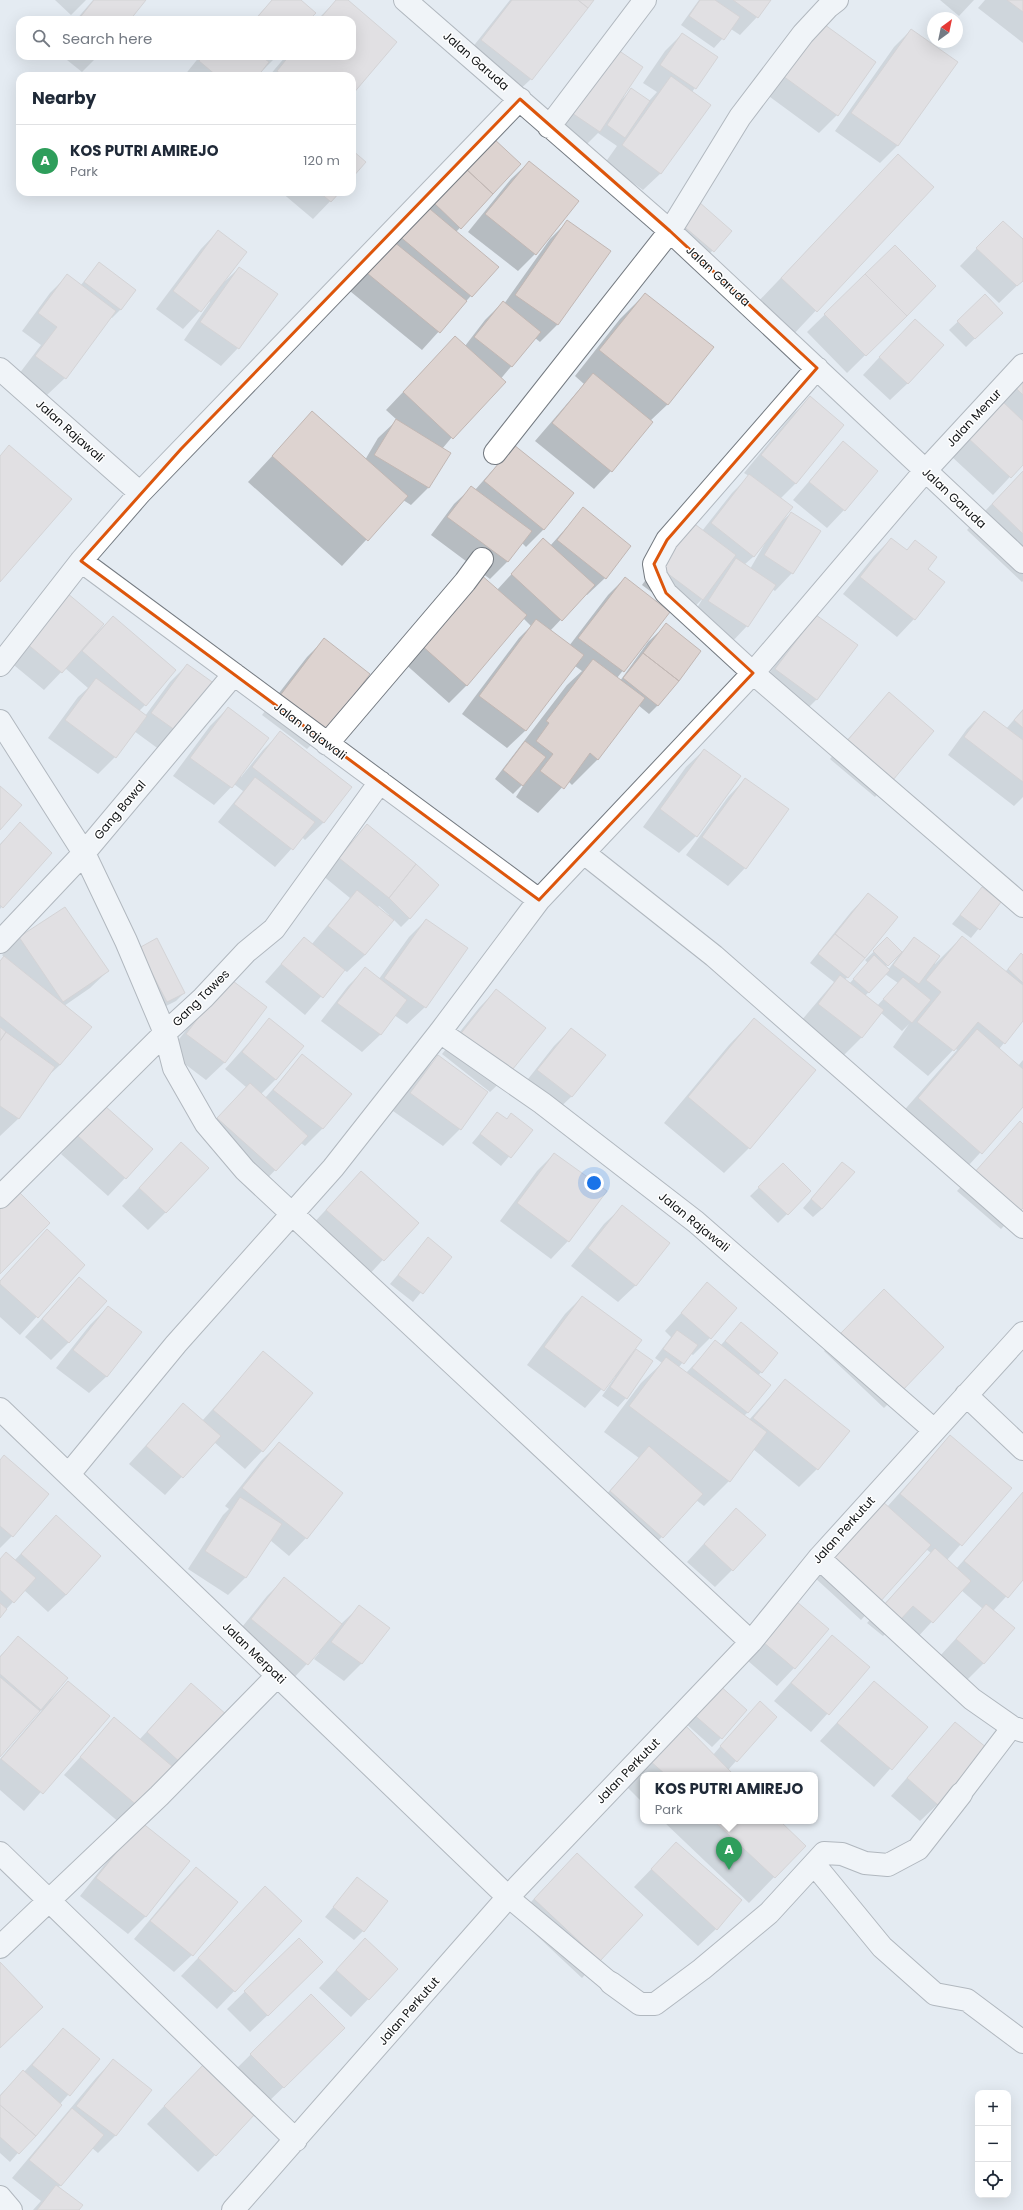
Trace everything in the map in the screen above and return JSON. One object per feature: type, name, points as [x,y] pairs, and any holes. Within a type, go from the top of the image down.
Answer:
[{"type":"street","name":"Jalan Garuda","points":[[405,0],[520,99],[549,127],[670,232],[1023,562]]},
{"type":"street","points":[[549,127],[645,0]]},
{"type":"street","points":[[495,453],[670,232],[740,117],[803,34],[837,0]]},
{"type":"street","points":[[0,665],[81,561],[140,493],[520,99]]},
{"type":"street","name":"Jalan Menur","points":[[69,1474],[176,1344],[333,1168],[440,1032],[539,900],[753,673],[925,471],[1023,365]]},
{"type":"street","points":[[817,368],[667,540],[654,564],[656,576],[666,593],[753,673],[1023,906]]},
{"type":"street","name":"Jalan Rajawali","points":[[0,369],[140,493]]},
{"type":"street","points":[[327,744],[465,582],[482,558]]},
{"type":"street","name":"Jalan Rajawali","points":[[81,561],[539,900]]},
{"type":"street","name":"Gang Bawal","points":[[0,942],[84,852],[234,674]]},
{"type":"street","points":[[0,721],[84,852],[126,941],[165,1034],[174,1068],[206,1124],[245,1170],[751,1642]]},
{"type":"street","name":"Gang Tawes","points":[[0,1197],[203,998],[246,952],[274,929],[380,782]]},
{"type":"street","points":[[584,853],[714,956],[1023,1227]]},
{"type":"street","name":"Jalan Rajawali","points":[[440,1032],[542,1103],[696,1222],[934,1430]]},
{"type":"street","name":"Jalan Perkutut","points":[[233,2210],[508,1897],[751,1642],[819,1558],[1023,1334]]},
{"type":"street","points":[[966,1395],[1023,1449]]},
{"type":"street","name":"Jalan Merpati","points":[[0,1409],[508,1897]]},
{"type":"street","points":[[819,1558],[972,1699],[1017,1729]]},
{"type":"street","points":[[0,1947],[159,1796],[277,1676]]},
{"type":"street","points":[[611,1983],[640,2004],[655,2004],[768,1913],[824,1853],[842,1854],[865,1863],[888,1865],[918,1849],[961,1794]]},
{"type":"street","points":[[0,1853],[296,2140]]},
{"type":"street","points":[[814,1864],[882,1948],[935,1994],[967,2000],[1023,2042]]},
{"type":"street","points":[[0,2197],[11,2210]]},
{"type":"lane","points":[[961,1794],[1017,1729]]},
{"type":"lane","points":[[508,1897],[611,1983]]},
{"type":"highlighted area","points":[[520,99],[670,231],[817,368],[667,540],[654,564],[666,593],[753,673],[539,900],[81,561],[181,449]]},
{"type":"building","points":[[94,0],[146,0],[133,16],[81,16]]},
{"type":"building","points":[[272,0],[301,0],[316,13],[313,16],[258,16]]},
{"type":"building","points":[[336,0],[348,0],[397,42],[356,90],[356,72],[277,71],[286,60],[356,60],[356,16],[322,16]]},
{"type":"building","points":[[512,0],[578,0],[588,8],[532,80],[481,40]]},
{"type":"building","points":[[578,0],[594,0],[588,8]]},
{"type":"building","points":[[700,0],[715,0],[740,17],[724,40],[689,16]]},
{"type":"building","points":[[733,0],[771,0],[758,18]]},
{"type":"building","points":[[1007,0],[1023,0],[1023,12]]},
{"type":"building","points":[[821,22],[876,62],[838,116],[783,76]]},
{"type":"building","points":[[911,29],[927,40],[927,48],[938,48],[958,62],[898,146],[851,113]]},
{"type":"building","points":[[682,33],[718,57],[696,89],[660,65]]},
{"type":"building","points":[[612,46],[643,67],[600,132],[569,111]]},
{"type":"building","points":[[266,60],[269,62],[261,72],[212,72],[199,61]]},
{"type":"building","points":[[671,76],[711,105],[661,174],[622,145]]},
{"type":"building","points":[[631,88],[650,101],[625,138],[607,125]]},
{"type":"building","points":[[493,138],[521,164],[493,194],[465,168]]},
{"type":"building","points":[[356,153],[366,162],[356,173]]},
{"type":"building","points":[[898,154],[934,187],[817,312],[781,278]]},
{"type":"building","points":[[529,161],[579,201],[536,255],[485,214]]},
{"type":"building","points":[[465,168],[493,194],[461,229],[433,202]]},
{"type":"building","points":[[324,196],[336,196],[331,202]]},
{"type":"building","points":[[699,202],[732,231],[714,252],[680,223]]},
{"type":"building","points":[[424,204],[499,267],[472,297],[398,235]]},
{"type":"building","points":[[567,220],[611,251],[558,325],[515,295]]},
{"type":"building","points":[[1003,221],[1023,239],[1023,281],[1017,286],[976,248]]},
{"type":"building","points":[[218,230],[247,252],[201,312],[173,291]]},
{"type":"building","points":[[388,237],[467,301],[440,333],[362,269]]},
{"type":"building","points":[[895,245],[936,286],[907,316],[865,274]]},
{"type":"building","points":[[99,262],[136,290],[121,310],[84,282]]},
{"type":"building","points":[[239,267],[278,294],[239,349],[200,322]]},
{"type":"building","points":[[67,274],[116,311],[66,379],[35,356],[57,327],[38,313]]},
{"type":"building","points":[[865,274],[907,316],[866,356],[824,314]]},
{"type":"building","points":[[645,293],[714,347],[668,405],[599,350]]},
{"type":"building","points":[[985,294],[1003,313],[975,339],[957,321]]},
{"type":"building","points":[[503,301],[541,332],[512,367],[474,337]]},
{"type":"building","points":[[915,319],[944,345],[908,384],[879,357]]},
{"type":"building","points":[[455,336],[506,382],[453,439],[403,392]]},
{"type":"building","points":[[593,373],[653,422],[612,472],[552,423]]},
{"type":"building","points":[[1023,374],[1023,395],[1013,385]]},
{"type":"building","points":[[810,396],[844,425],[796,484],[761,455]]},
{"type":"building","points":[[1001,400],[1023,421],[1023,465],[1011,478],[967,437]]},
{"type":"building","points":[[312,411],[408,496],[368,541],[272,456]]},
{"type":"building","points":[[396,419],[451,453],[429,488],[374,455]]},
{"type":"building","points":[[843,441],[878,471],[845,511],[809,482]]},
{"type":"building","points":[[9,445],[72,499],[0,582],[0,456]]},
{"type":"building","points":[[514,445],[574,493],[544,530],[484,481]]},
{"type":"building","points":[[1023,471],[1023,534],[992,504]]},
{"type":"building","points":[[749,474],[793,507],[754,557],[711,523]]},
{"type":"building","points":[[471,486],[532,531],[508,562],[447,517]]},
{"type":"building","points":[[583,507],[631,546],[606,579],[557,540]]},
{"type":"building","points":[[791,512],[821,531],[793,574],[764,555]]},
{"type":"building","points":[[692,522],[736,555],[703,600],[659,567]]},
{"type":"building","points":[[543,538],[595,585],[562,621],[511,574]]},
{"type":"building","points":[[891,538],[907,550],[915,540],[937,557],[928,569],[945,582],[915,620],[860,577]]},
{"type":"building","points":[[736,558],[776,585],[748,627],[708,601]]},
{"type":"building","points":[[480,574],[527,615],[467,686],[420,644]]},
{"type":"building","points":[[625,577],[670,612],[624,672],[578,638]]},
{"type":"building","points":[[67,593],[104,624],[62,673],[26,643]]},
{"type":"building","points":[[816,615],[858,645],[817,700],[775,669]]},
{"type":"building","points":[[113,616],[176,670],[146,706],[82,651]]},
{"type":"building","points":[[536,619],[584,655],[526,731],[479,696]]},
{"type":"building","points":[[666,623],[701,651],[679,681],[643,653]]},
{"type":"building","points":[[324,638],[370,674],[325,733],[279,697]]},
{"type":"building","points":[[643,653],[679,681],[658,706],[623,678]]},
{"type":"building","points":[[593,659],[645,698],[598,760],[590,753],[564,789],[540,771],[553,754],[536,741],[549,723],[546,721]]},
{"type":"building","points":[[187,664],[215,684],[179,733],[151,713]]},
{"type":"building","points":[[96,678],[147,716],[116,758],[65,720]]},
{"type":"building","points":[[889,692],[934,731],[893,780],[847,741]]},
{"type":"building","points":[[228,707],[269,738],[232,788],[190,758]]},
{"type":"building","points":[[1023,710],[1023,728],[1014,720]]},
{"type":"building","points":[[984,711],[1023,740],[1023,782],[964,737]]},
{"type":"building","points":[[280,731],[352,787],[324,823],[252,767]]},
{"type":"building","points":[[525,741],[546,757],[523,786],[503,770]]},
{"type":"building","points":[[704,749],[741,776],[697,837],[660,809]]},
{"type":"building","points":[[255,777],[315,822],[293,850],[234,804]]},
{"type":"building","points":[[745,778],[789,809],[746,869],[702,837]]},
{"type":"building","points":[[0,786],[22,805],[0,830]]},
{"type":"building","points":[[20,822],[52,853],[3,908],[0,905],[0,845]]},
{"type":"building","points":[[367,824],[416,864],[389,898],[339,858]]},
{"type":"building","points":[[416,864],[439,885],[410,919],[389,898]]},
{"type":"building","points":[[982,887],[1001,902],[980,930],[960,915]]},
{"type":"building","points":[[357,890],[394,920],[365,955],[328,926]]},
{"type":"building","points":[[868,893],[898,917],[865,958],[835,934]]},
{"type":"building","points":[[65,907],[109,971],[63,1002],[19,937]]},
{"type":"building","points":[[426,919],[468,948],[426,1008],[384,978]]},
{"type":"building","points":[[835,934],[865,958],[848,978],[818,954]]},
{"type":"building","points":[[962,936],[1023,985],[1023,1021],[1005,1044],[978,1022],[954,1051],[917,1022],[941,992],[926,980]]},
{"type":"building","points":[[304,937],[345,970],[323,998],[281,964]]},
{"type":"building","points":[[887,937],[902,952],[888,966],[873,951]]},
{"type":"building","points":[[914,937],[940,956],[919,984],[893,965]]},
{"type":"building","points":[[157,938],[185,993],[167,1002],[139,948]]},
{"type":"building","points":[[1021,953],[1023,955],[1023,983],[1008,969]]},
{"type":"building","points":[[874,955],[890,970],[869,993],[853,979]]},
{"type":"building","points":[[4,956],[92,1027],[60,1065],[0,1016],[0,961]]},
{"type":"building","points":[[365,967],[407,1000],[381,1035],[337,1003]]},
{"type":"building","points":[[840,975],[884,1010],[862,1038],[818,1004]]},
{"type":"building","points":[[903,977],[931,1000],[912,1023],[883,999]]},
{"type":"building","points":[[229,978],[267,1007],[225,1063],[186,1034]]},
{"type":"building","points":[[496,989],[546,1028],[508,1075],[459,1036]]},
{"type":"building","points":[[269,1018],[304,1046],[276,1080],[242,1052]]},
{"type":"building","points":[[754,1018],[816,1070],[750,1149],[688,1097]]},
{"type":"building","points":[[0,1027],[6,1032],[0,1041]]},
{"type":"building","points":[[571,1028],[606,1055],[572,1097],[537,1070]]},
{"type":"building","points":[[977,1029],[1023,1069],[1023,1107],[982,1154],[918,1098]]},
{"type":"building","points":[[6,1032],[55,1067],[19,1119],[0,1106],[0,1041]]},
{"type":"building","points":[[302,1054],[352,1094],[323,1129],[273,1090]]},
{"type":"building","points":[[438,1055],[488,1092],[461,1130],[410,1093]]},
{"type":"building","points":[[250,1083],[308,1136],[276,1171],[217,1118]]},
{"type":"building","points":[[105,1106],[153,1149],[126,1179],[78,1136]]},
{"type":"building","points":[[497,1112],[507,1119],[511,1113],[533,1130],[511,1158],[480,1134]]},
{"type":"building","points":[[1020,1121],[1023,1124],[1023,1208],[1019,1212],[974,1173]]},
{"type":"building","points":[[181,1142],[209,1168],[166,1213],[139,1188]]},
{"type":"building","points":[[554,1153],[607,1191],[569,1242],[517,1203]]},
{"type":"building","points":[[842,1162],[855,1172],[822,1209],[811,1199]]},
{"type":"building","points":[[783,1163],[811,1191],[788,1215],[758,1187]]},
{"type":"building","points":[[361,1171],[419,1223],[384,1261],[326,1210]]},
{"type":"building","points":[[14,1187],[50,1223],[0,1274],[0,1202]]},
{"type":"building","points":[[622,1205],[670,1243],[636,1286],[588,1248]]},
{"type":"building","points":[[47,1229],[85,1265],[38,1318],[0,1284],[0,1281]]},
{"type":"building","points":[[428,1237],[452,1257],[423,1294],[398,1275]]},
{"type":"building","points":[[79,1277],[107,1301],[69,1343],[42,1319]]},
{"type":"building","points":[[707,1282],[737,1308],[711,1339],[681,1313]]},
{"type":"building","points":[[884,1289],[944,1347],[902,1391],[841,1333]]},
{"type":"building","points":[[582,1296],[642,1340],[604,1391],[544,1347]]},
{"type":"building","points":[[108,1306],[142,1332],[107,1377],[73,1350]]},
{"type":"building","points":[[741,1322],[778,1353],[762,1373],[725,1341]]},
{"type":"building","points":[[677,1330],[698,1345],[684,1364],[663,1349]]},
{"type":"building","points":[[715,1340],[771,1385],[748,1413],[692,1368]]},
{"type":"building","points":[[636,1349],[653,1361],[627,1399],[610,1387]]},
{"type":"building","points":[[263,1351],[313,1393],[263,1452],[213,1410]]},
{"type":"building","points":[[666,1357],[767,1432],[730,1482],[629,1406]]},
{"type":"building","points":[[785,1379],[850,1431],[818,1470],[753,1418]]},
{"type":"building","points":[[183,1403],[221,1436],[183,1478],[146,1446]]},
{"type":"building","points":[[950,1435],[1012,1488],[962,1546],[900,1494]]},
{"type":"building","points":[[279,1442],[343,1493],[307,1539],[242,1488]]},
{"type":"building","points":[[649,1446],[703,1494],[663,1538],[610,1491]]},
{"type":"building","points":[[4,1455],[49,1494],[13,1537],[0,1526],[0,1460]]},
{"type":"building","points":[[1023,1492],[1023,1580],[1008,1598],[964,1561]]},
{"type":"building","points":[[240,1497],[282,1524],[246,1578],[205,1551]]},
{"type":"building","points":[[882,1501],[931,1545],[879,1603],[830,1559]]},
{"type":"building","points":[[736,1508],[766,1535],[733,1571],[704,1544]]},
{"type":"building","points":[[56,1515],[101,1556],[66,1595],[21,1554]]},
{"type":"building","points":[[935,1548],[971,1581],[933,1623],[913,1606],[901,1619],[884,1605]]},
{"type":"building","points":[[6,1552],[36,1578],[14,1603],[0,1590],[0,1559]]},
{"type":"building","points":[[284,1577],[342,1624],[308,1665],[251,1619]]},
{"type":"building","points":[[790,1596],[829,1629],[795,1669],[756,1636]]},
{"type":"building","points":[[0,1603],[7,1609],[0,1618]]},
{"type":"building","points":[[986,1604],[1015,1628],[984,1664],[956,1639]]},
{"type":"building","points":[[359,1605],[390,1628],[362,1664],[331,1642]]},
{"type":"building","points":[[832,1635],[870,1667],[829,1715],[791,1683]]},
{"type":"building","points":[[18,1636],[68,1678],[41,1710],[0,1674],[0,1657]]},
{"type":"building","points":[[0,1677],[40,1711],[0,1757]]},
{"type":"building","points":[[68,1681],[110,1716],[43,1794],[1,1759]]},
{"type":"building","points":[[874,1681],[928,1727],[892,1770],[837,1723]]},
{"type":"building","points":[[191,1683],[228,1716],[183,1765],[147,1732]]},
{"type":"building","points":[[718,1684],[747,1710],[722,1739],[692,1713]]},
{"type":"building","points":[[760,1701],[777,1717],[737,1762],[720,1746]]},
{"type":"building","points":[[114,1717],[173,1767],[139,1807],[80,1757]]},
{"type":"building","points":[[682,1722],[731,1772],[663,1772],[649,1760]]},
{"type":"building","points":[[955,1722],[987,1748],[938,1805],[907,1778]]},
{"type":"building","points":[[141,1822],[190,1861],[146,1917],[96,1878]]},
{"type":"building","points":[[717,1824],[783,1824],[806,1846],[775,1878]]},
{"type":"building","points":[[676,1842],[742,1900],[717,1930],[651,1869]]},
{"type":"building","points":[[577,1853],[643,1915],[600,1961],[534,1899]]},
{"type":"building","points":[[196,1867],[238,1902],[193,1956],[150,1921]]},
{"type":"building","points":[[357,1877],[388,1901],[364,1932],[333,1907]]},
{"type":"building","points":[[265,1886],[302,1921],[235,1992],[198,1958]]},
{"type":"building","points":[[299,1938],[323,1962],[268,2016],[244,1991]]},
{"type":"building","points":[[365,1938],[398,1969],[369,2000],[336,1970]]},
{"type":"building","points":[[0,1962],[43,2007],[0,2048]]},
{"type":"building","points":[[311,1994],[345,2028],[284,2088],[250,2054]]},
{"type":"building","points":[[63,2028],[100,2059],[70,2096],[32,2065]]},
{"type":"building","points":[[113,2059],[152,2090],[116,2136],[76,2106]]},
{"type":"building","points":[[204,2064],[255,2114],[216,2156],[164,2106]]},
{"type":"building","points":[[23,2070],[62,2105],[36,2136],[0,2105],[0,2096]]},
{"type":"building","points":[[0,2105],[36,2136],[19,2154],[0,2137]]},
{"type":"building","points":[[72,2108],[104,2135],[61,2186],[29,2160]]},
{"type":"building","points":[[56,2185],[83,2205],[79,2210],[37,2210]]},
{"type":"place","name":"KOS PUTRI AMIREJO","points":[[729,1870]]}]
